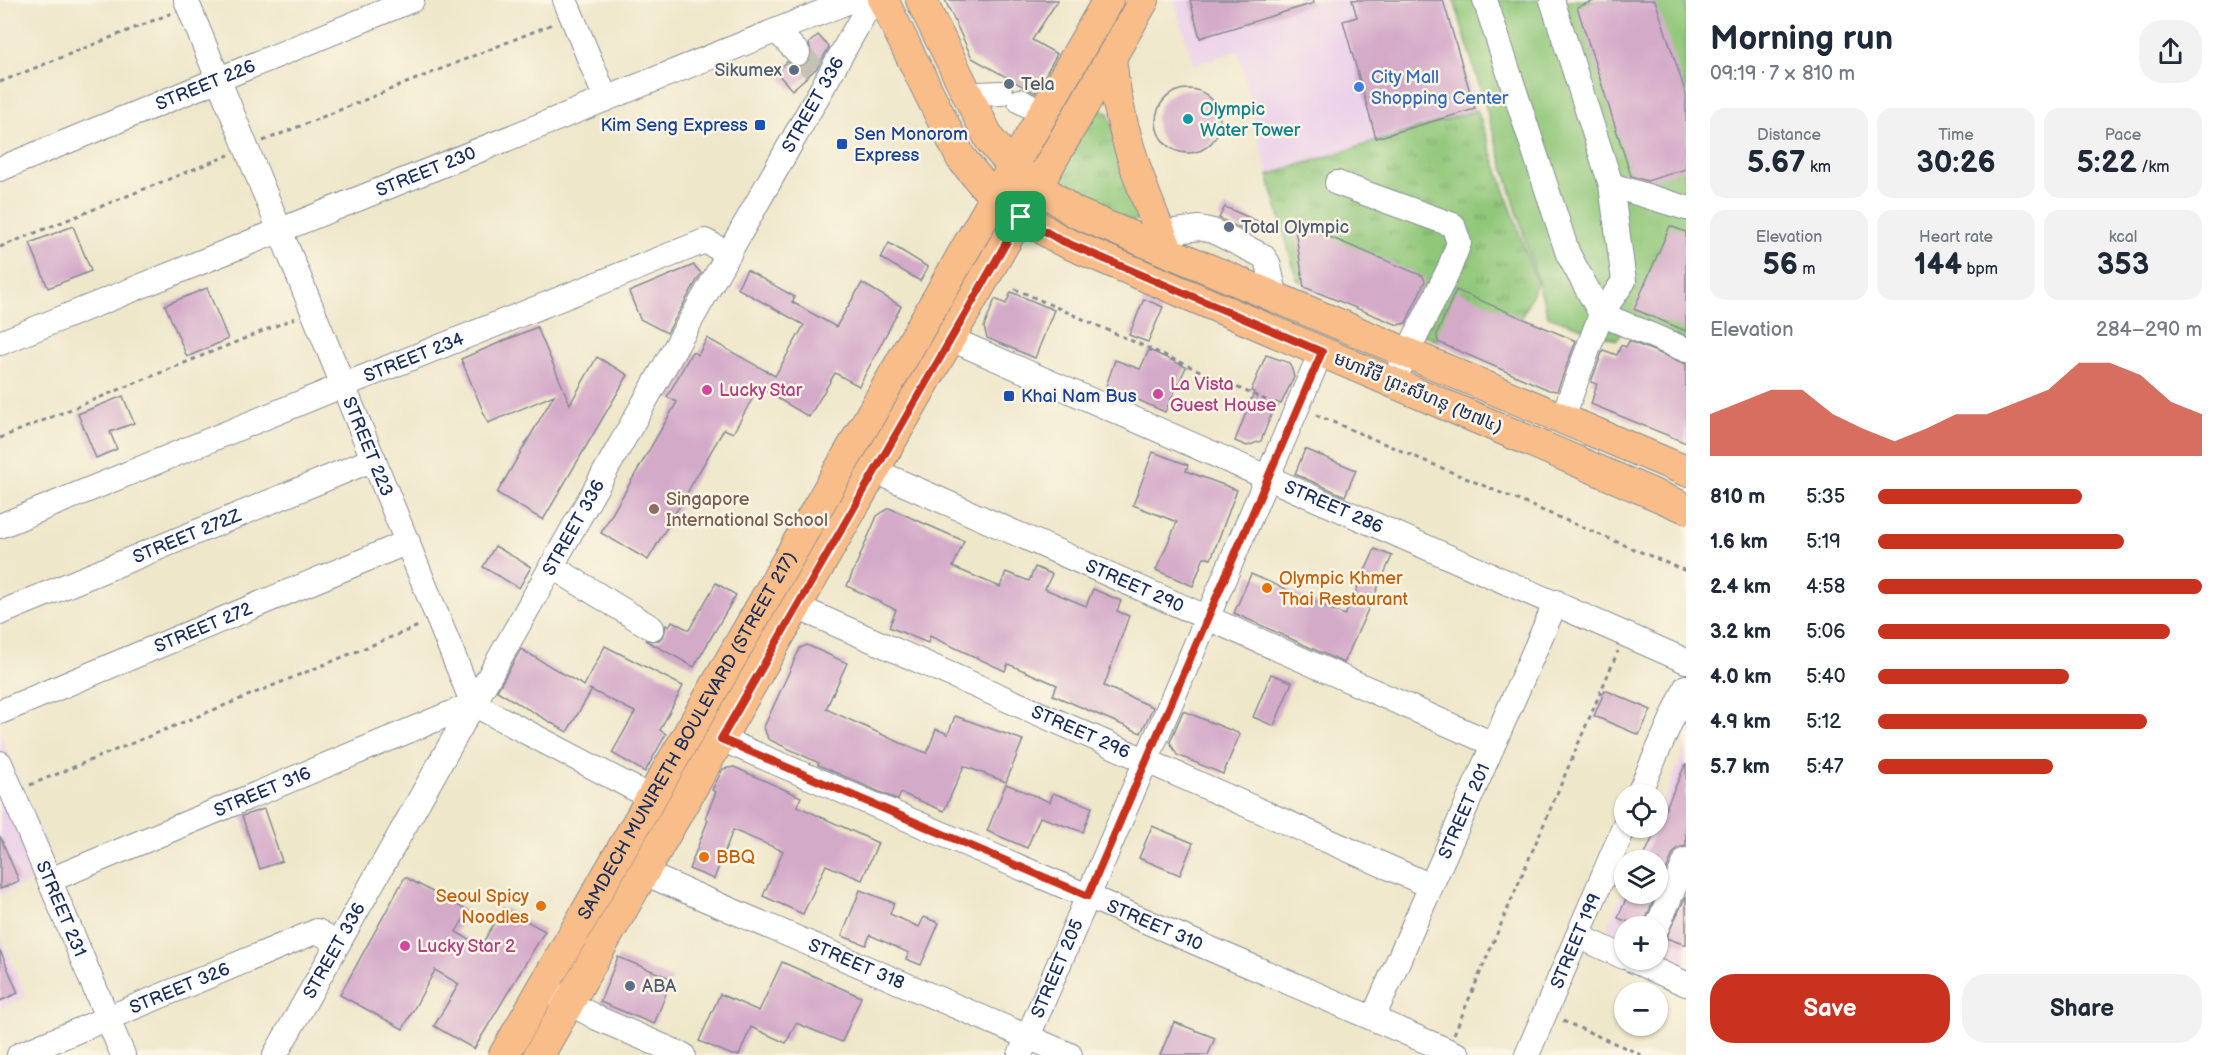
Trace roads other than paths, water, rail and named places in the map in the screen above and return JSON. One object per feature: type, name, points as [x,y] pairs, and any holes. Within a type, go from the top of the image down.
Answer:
[{"type":"main road","name":"មហាវិថី ព្រះសីហនុ (២៧៤)","points":[[883,0],[961,159],[996,200],[1021,217],[1060,240],[1686,508]]},
{"type":"main road","name":"មហាវិថី ព្រះសីហនុ (២៧៤)","points":[[921,0],[990,140],[1014,168],[1038,188],[1074,212],[1154,240],[1276,298],[1686,471]]},
{"type":"main road","name":"SAMDECH MUNIRETH BOULEVARD (STREET 217)","points":[[504,1055],[1014,168],[1022,103],[1108,0]]},
{"type":"main road","name":"SAMDECH MUNIRETH BOULEVARD (STREET 217)","points":[[539,1055],[1144,0]]},
{"type":"main road","points":[[1111,58],[1114,97],[1154,240]]},
{"type":"street","name":"STREET 226","points":[[0,169],[412,0]]},
{"type":"street","name":"STREET 230","points":[[0,343],[852,0]]},
{"type":"street","name":"STREET 336","points":[[274,1055],[729,254],[813,68],[872,0]]},
{"type":"street","points":[[1485,0],[1568,254],[1601,314],[1686,350]]},
{"type":"street","points":[[1554,0],[1611,185],[1624,281],[1601,314],[1562,419]]},
{"type":"street","name":"STREET 223","points":[[187,3],[473,704]]},
{"type":"street","points":[[568,8],[606,99]]},
{"type":"street","points":[[777,31],[813,68]]},
{"type":"street","points":[[969,97],[1022,103]]},
{"type":"street","points":[[1337,183],[1454,225],[1459,243],[1449,269],[1393,382]]},
{"type":"street","points":[[1611,185],[1686,208]]},
{"type":"street","name":"STREET 234","points":[[0,526],[705,241],[729,254]]},
{"type":"street","name":"STREET 286","points":[[951,339],[1556,602],[1686,661]]},
{"type":"street","name":"STREET 205","points":[[1024,1046],[1322,352]]},
{"type":"street","name":"STREET 272Z","points":[[0,613],[374,459]]},
{"type":"street","name":"STREET 290","points":[[875,471],[1493,744]]},
{"type":"street","name":"STREET 272","points":[[0,712],[408,542]]},
{"type":"street","points":[[551,566],[652,628]]},
{"type":"street","name":"STREET 201","points":[[1373,1018],[1556,602]]},
{"type":"street","name":"STREET 296","points":[[797,607],[1431,886]]},
{"type":"street","points":[[1643,784],[1686,687]]},
{"type":"street","points":[[473,704],[652,798]]},
{"type":"street","name":"STREET 316","points":[[50,880],[473,704]]},
{"type":"street","name":"STREET 310","points":[[721,739],[1453,1053]]},
{"type":"street","name":"STREET 231","points":[[0,763],[123,1055]]},
{"type":"street","name":"STREET 199","points":[[1527,1055],[1619,838]]},
{"type":"street","points":[[1662,916],[1686,860]]},
{"type":"street","name":"STREET 318","points":[[644,873],[1024,1046],[1070,1055]]},
{"type":"street","name":"STREET 326","points":[[19,1055],[317,932],[338,943]]},
{"type":"street","points":[[1578,936],[1614,951]]},
{"type":"street","points":[[1656,970],[1686,984]]},
{"type":"street","points":[[543,988],[597,1018],[683,1055]]},
{"type":"tunnel","points":[[798,53],[814,69]]},
{"type":"place","name":"Sikumex","points":[[794,70]]},
{"type":"place","name":"Tela","points":[[1009,84]]},
{"type":"place","name":"City Mall Shopping Center","points":[[1359,87]]},
{"type":"place","name":"Olympic Water Tower","points":[[1188,119]]},
{"type":"place","name":"Kim Seng Express","points":[[760,125]]},
{"type":"place","name":"Sen Monorom Express","points":[[842,144]]},
{"type":"place","name":"Total Olympic","points":[[1229,227]]},
{"type":"place","name":"Lucky Star","points":[[707,390]]},
{"type":"place","name":"La Vista Guest House","points":[[1158,394]]},
{"type":"place","name":"Khai Nam Bus","points":[[1009,396]]},
{"type":"place","name":"Singapore International School","points":[[654,509]]},
{"type":"place","name":"Olympic Khmer Thai Restaurant","points":[[1267,588]]},
{"type":"place","name":"BBQ","points":[[704,857]]},
{"type":"place","name":"Seoul Spicy Noodles","points":[[541,906]]},
{"type":"place","name":"Lucky Star 2","points":[[405,946]]},
{"type":"place","name":"ABA","points":[[630,986]]}]
